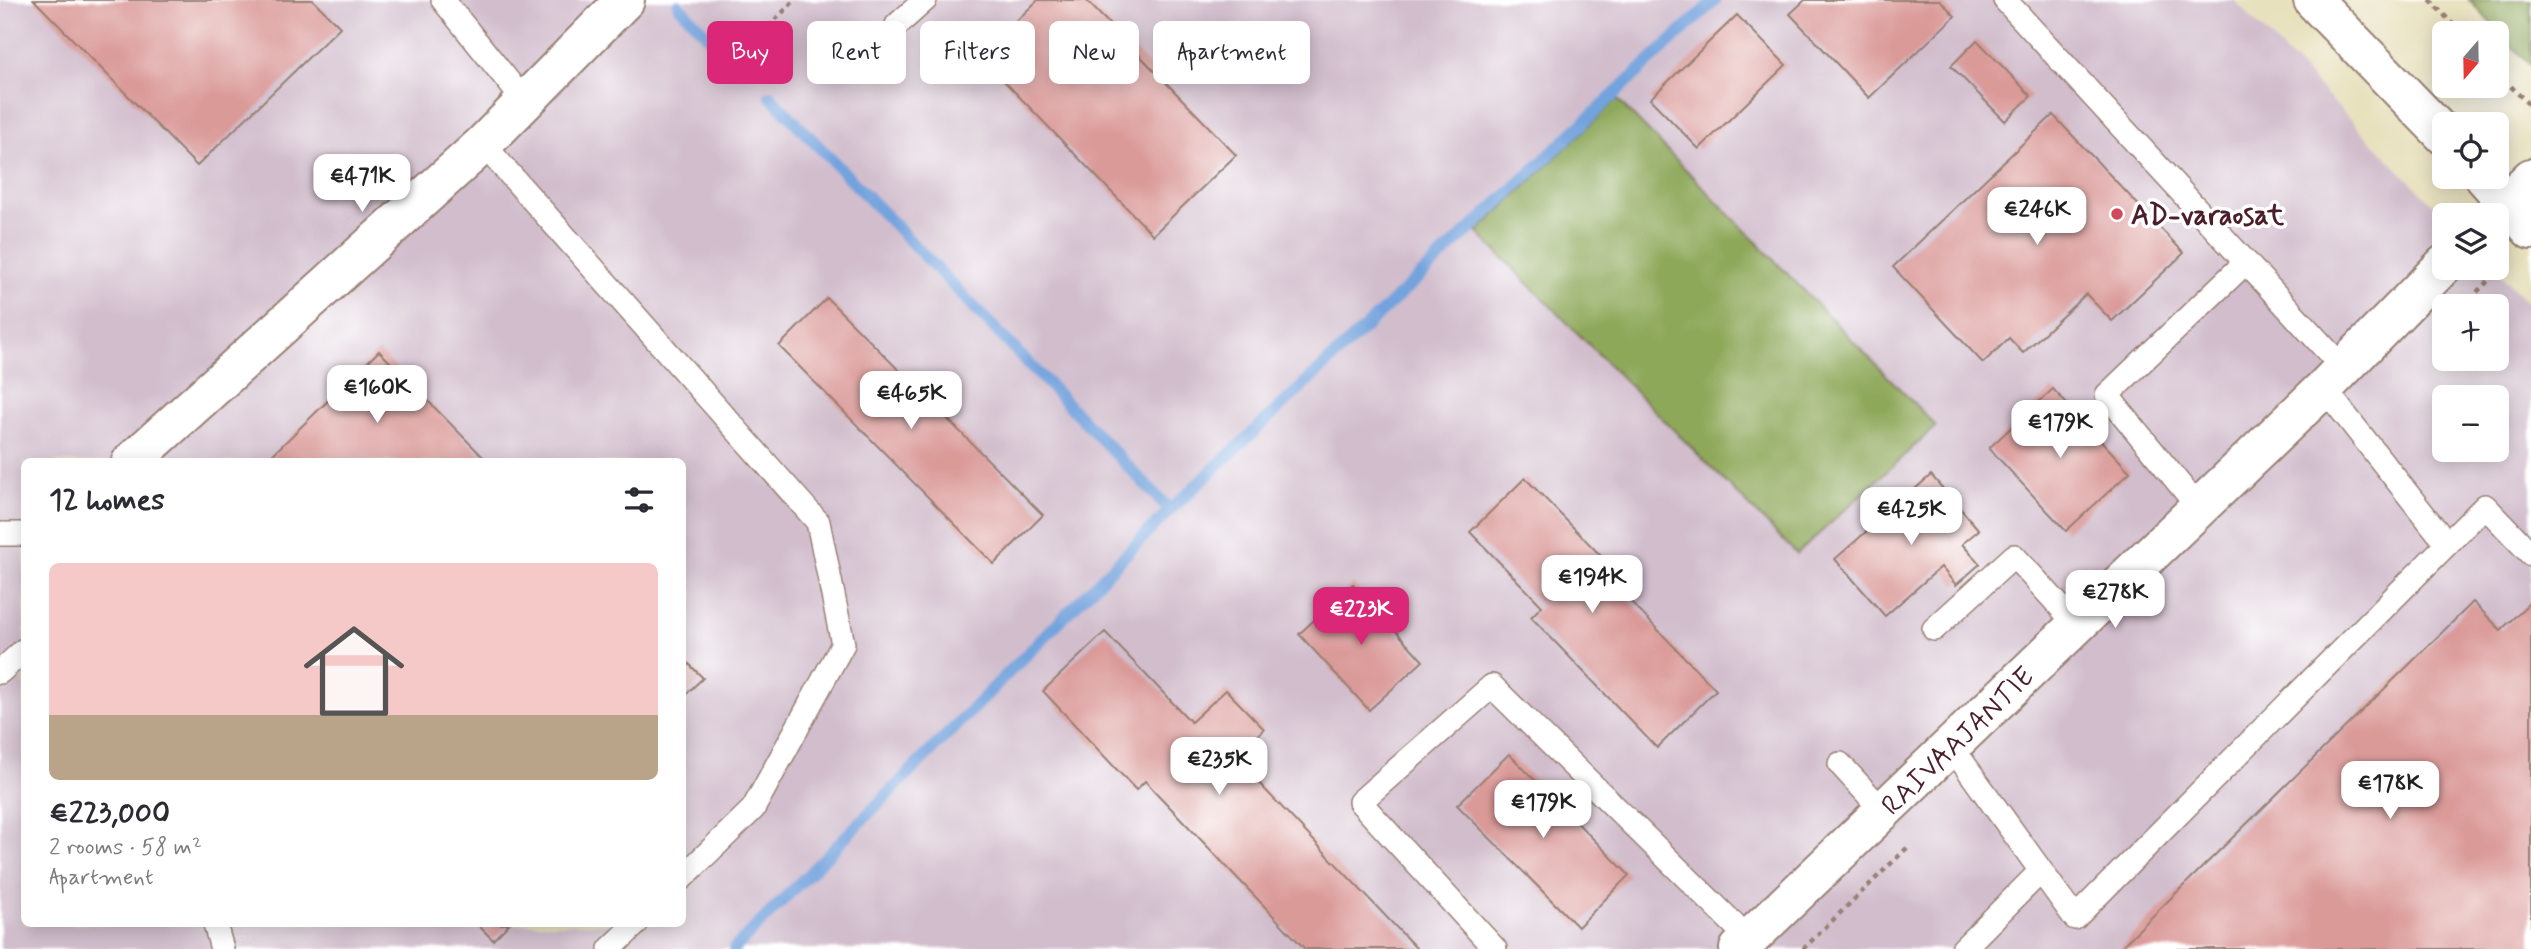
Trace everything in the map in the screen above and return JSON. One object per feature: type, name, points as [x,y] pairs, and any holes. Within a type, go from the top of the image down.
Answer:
[{"type":"street","points":[[135,458],[483,144],[625,0]]},
{"type":"street","points":[[2313,0],[2432,123]]},
{"type":"street","points":[[2504,193],[2521,244]]},
{"type":"street","name":"RAIVAAJANTIE","points":[[1744,944],[2334,378],[2432,277]]},
{"type":"lane","points":[[443,0],[525,102]]},
{"type":"lane","points":[[901,21],[925,0]]},
{"type":"lane","points":[[2005,0],[2246,262],[2334,378],[2448,544]]},
{"type":"lane","points":[[483,144],[818,522],[843,644],[753,809],[686,874]]},
{"type":"lane","points":[[2199,508],[2107,395],[2246,262]]},
{"type":"lane","points":[[1951,746],[2075,918],[2485,506],[2531,554]]},
{"type":"lane","points":[[0,534],[21,534]]},
{"type":"lane","points":[[1934,629],[2014,556],[2077,625]]},
{"type":"lane","points":[[0,672],[21,653]]},
{"type":"lane","points":[[1495,949],[1360,802],[1492,686],[1744,944]]},
{"type":"lane","points":[[1840,764],[1883,811]]},
{"type":"lane","points":[[1963,949],[2041,871]]},
{"type":"lane","points":[[216,927],[222,949]]},
{"type":"lane","points":[[610,949],[633,927]]},
{"type":"path","points":[[774,21],[795,0]]},
{"type":"path","points":[[2430,0],[2450,21]]},
{"type":"path","points":[[2510,85],[2531,107]]},
{"type":"path","points":[[2475,294],[2521,244]]},
{"type":"shaded area","points":[[0,0],[2234,0],[2432,204],[2432,280],[2506,280],[2531,306],[2531,949],[0,949]]},
{"type":"green space","points":[[2469,0],[2531,0],[2531,66],[2510,44],[2510,21],[2489,21]]},
{"type":"green space","points":[[1617,99],[1936,426],[1797,554],[1477,232]]},
{"type":"building","points":[[34,0],[313,0],[340,27],[197,166]]},
{"type":"building","points":[[1038,0],[1086,0],[1106,21],[1049,21],[1049,84],[1139,84],[1139,55],[1153,69],[1153,84],[1167,84],[1236,155],[1153,235],[1007,84],[1035,84],[1035,21],[1016,21]]},
{"type":"building","points":[[1805,0],[1940,0],[1955,16],[1869,98],[1790,14]]},
{"type":"building","points":[[1737,15],[1786,65],[1699,149],[1650,99]]},
{"type":"building","points":[[1977,40],[2031,96],[2005,121],[1951,66]]},
{"type":"building","points":[[2053,115],[2184,253],[2112,321],[2086,294],[2023,353],[2009,338],[1983,363],[1893,267]]},
{"type":"building","points":[[827,298],[1043,515],[994,564],[779,346]]},
{"type":"building","points":[[379,351],[484,458],[269,458]]},
{"type":"building","points":[[2053,389],[2130,472],[2066,531],[1989,448]]},
{"type":"building","points":[[1931,475],[1979,530],[1962,544],[1980,564],[1956,585],[1941,567],[1885,616],[1835,559]]},
{"type":"building","points":[[1525,478],[1606,561],[1598,568],[1716,690],[1657,748],[1531,617],[1542,606],[1470,532]]},
{"type":"building","points":[[1353,584],[1423,661],[1369,710],[1299,634]]},
{"type":"building","points":[[2531,601],[2531,949],[2119,949],[2473,602],[2501,630]]},
{"type":"building","points":[[1105,632],[1191,722],[1226,690],[1264,729],[1234,757],[1417,949],[1305,949],[1145,781],[1136,790],[1043,691]]},
{"type":"building","points":[[686,661],[703,678],[686,694]]},
{"type":"building","points":[[1509,754],[1629,875],[1578,927],[1457,805]]},
{"type":"building","points":[[480,927],[506,927],[493,940]]},
{"type":"waterway","points":[[734,949],[1170,510],[1715,0]]},
{"type":"waterway","points":[[678,5],[707,36]]},
{"type":"waterway","points":[[770,96],[1170,510]]},
{"type":"place","name":"AD-varaosat","points":[[2117,214]]}]
